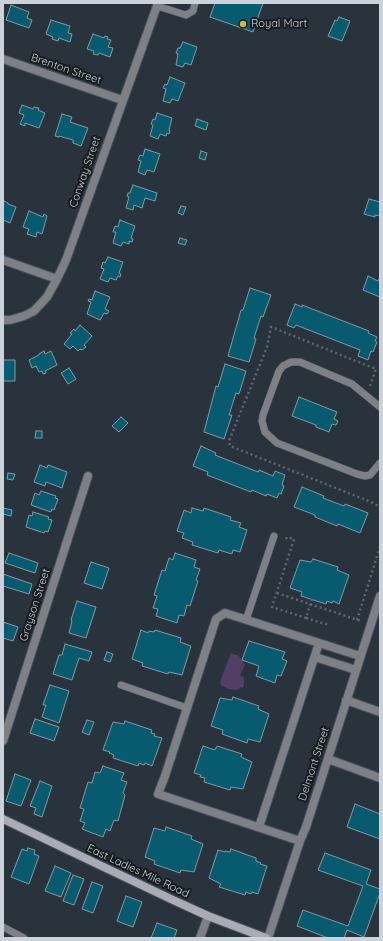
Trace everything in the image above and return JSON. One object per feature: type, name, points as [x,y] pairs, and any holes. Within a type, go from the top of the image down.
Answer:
[{"type":"street","name":"Conway Street","points":[[3,320],[10,320],[24,316],[34,311],[48,297],[57,279],[66,260],[122,100],[158,5]]},
{"type":"street","name":"Brenton Street","points":[[3,59],[122,100]]},
{"type":"street","points":[[3,260],[57,279]]},
{"type":"street","name":"Grayson Street","points":[[3,741],[88,476]]},
{"type":"street","name":"Delmont Street","points":[[267,938],[306,827],[380,596]]},
{"type":"street","points":[[300,841],[158,794],[216,619],[225,613],[360,656]]},
{"type":"street","points":[[259,827],[319,642]]},
{"type":"street","points":[[315,657],[356,670]]},
{"type":"street","points":[[346,700],[380,712]]},
{"type":"street","points":[[328,759],[380,778]]},
{"type":"street","name":"East Ladies Mile Road","points":[[3,819],[208,916],[267,938]]},
{"type":"street","points":[[200,938],[208,916]]},
{"type":"lane","points":[[158,5],[186,15],[193,11],[195,3]]},
{"type":"lane","points":[[380,407],[352,384],[300,362],[291,362],[283,366],[279,371],[262,421],[265,432],[277,443],[357,474],[365,476],[370,475],[380,462]]},
{"type":"lane","points":[[246,620],[274,536]]},
{"type":"lane","points":[[120,686],[187,708]]},
{"type":"lane","points":[[3,927],[24,938]]},
{"type":"path","points":[[370,389],[376,368],[271,327],[267,347],[229,441],[230,446],[371,502],[380,507]]},
{"type":"path","points":[[286,539],[287,537],[294,539],[272,607],[329,625]]},
{"type":"path","points":[[357,620],[380,547]]},
{"type":"path","points":[[277,593],[371,624]]},
{"type":"path","points":[[306,618],[312,599]]},
{"type":"shaded area","points":[[231,653],[239,656],[245,665],[240,675],[244,677],[243,688],[240,687],[239,689],[235,690],[228,689],[221,685],[220,682]]},
{"type":"building","name":"Royal Mart","points":[[215,3],[263,3],[253,32],[210,17]]},
{"type":"building","points":[[11,5],[29,12],[27,18],[32,20],[29,28],[6,20]]},
{"type":"building","points":[[339,17],[350,21],[342,41],[328,36],[335,20],[337,21]]},
{"type":"building","points":[[51,20],[70,26],[68,33],[72,34],[70,42],[59,38],[58,41],[52,39],[53,37],[46,34]]},
{"type":"building","points":[[93,34],[104,38],[105,36],[108,37],[107,39],[111,40],[108,47],[113,48],[110,57],[99,53],[98,55],[93,54],[94,51],[87,49]]},
{"type":"building","points":[[183,42],[197,47],[191,65],[185,63],[183,67],[176,65],[178,54],[176,53]]},
{"type":"building","points":[[170,77],[185,83],[178,101],[172,99],[170,103],[163,101],[166,89],[163,88],[165,84],[167,85]]},
{"type":"building","points":[[22,105],[33,109],[34,107],[39,108],[38,110],[45,113],[39,128],[25,123],[25,126],[20,124],[24,115],[19,113]]},
{"type":"building","points":[[157,113],[172,118],[169,134],[167,133],[166,136],[160,134],[158,139],[150,136],[153,125],[151,124],[153,119],[155,120]]},
{"type":"building","points":[[62,114],[72,117],[70,122],[88,128],[81,146],[73,143],[73,140],[55,136]]},
{"type":"building","points":[[197,119],[208,123],[206,130],[195,126]]},
{"type":"building","points":[[145,149],[160,154],[154,172],[147,170],[145,175],[138,172],[141,161],[138,160],[140,155],[143,156]]},
{"type":"building","points":[[201,151],[207,153],[205,160],[199,158]]},
{"type":"building","points":[[133,185],[157,193],[155,201],[145,198],[142,208],[134,205],[133,210],[126,208],[129,197],[127,196]]},
{"type":"building","points":[[369,199],[380,202],[380,216],[375,215],[375,217],[364,214]]},
{"type":"building","points":[[4,201],[16,207],[10,223],[3,220]]},
{"type":"building","points":[[181,206],[186,207],[183,215],[178,213]]},
{"type":"building","points":[[29,211],[43,217],[44,214],[47,216],[42,234],[37,232],[36,237],[27,234],[29,229],[23,227]]},
{"type":"building","points":[[120,220],[135,226],[131,238],[133,239],[132,242],[129,241],[129,244],[123,242],[121,246],[113,243],[116,232],[113,232],[115,226],[118,227]]},
{"type":"building","points":[[180,238],[187,240],[185,245],[178,243]]},
{"type":"building","points":[[108,257],[123,262],[119,273],[121,274],[120,277],[118,276],[116,280],[110,278],[108,282],[100,279],[104,269],[101,268],[103,262],[105,263]]},
{"type":"building","points":[[368,276],[378,281],[380,277],[380,297],[363,290]]},
{"type":"building","points":[[250,288],[271,295],[263,317],[261,316],[254,338],[256,339],[249,362],[228,356],[241,310],[243,310]]},
{"type":"building","points":[[95,291],[110,297],[105,309],[109,311],[107,314],[104,313],[100,320],[87,314],[91,302],[88,301],[89,299],[92,300]]},
{"type":"building","points":[[295,304],[302,307],[302,305],[369,331],[368,333],[377,337],[375,341],[377,342],[373,352],[371,351],[368,360],[358,356],[360,350],[296,325],[294,328],[287,325]]},
{"type":"building","points":[[80,325],[92,336],[84,345],[86,347],[78,351],[73,346],[70,349],[64,344],[72,334],[70,333],[74,329],[75,331]]},
{"type":"building","points":[[44,351],[45,354],[51,351],[57,365],[45,371],[46,373],[43,374],[42,371],[39,372],[36,366],[32,368],[29,360]]},
{"type":"building","points":[[3,360],[15,360],[15,381],[3,381]]},
{"type":"building","points":[[225,364],[246,371],[239,394],[236,393],[229,415],[232,415],[224,439],[204,432],[216,386],[218,387]]},
{"type":"building","points":[[69,368],[76,379],[68,384],[61,373]]},
{"type":"building","points":[[299,397],[337,412],[334,419],[338,421],[336,425],[332,424],[329,432],[316,427],[316,425],[292,416]]},
{"type":"building","points":[[121,417],[128,423],[119,432],[112,426]]},
{"type":"building","points":[[36,431],[42,431],[42,438],[35,438]]},
{"type":"building","points":[[201,446],[216,453],[215,455],[258,472],[259,470],[273,476],[275,471],[285,475],[282,485],[284,486],[281,494],[279,493],[277,498],[267,494],[266,496],[252,490],[251,492],[207,475],[208,472],[193,466]]},
{"type":"building","points":[[40,465],[47,468],[48,465],[67,472],[62,488],[46,482],[45,486],[34,482]]},
{"type":"building","points":[[8,473],[15,474],[13,480],[7,479]]},
{"type":"building","points":[[302,487],[324,496],[323,498],[344,506],[345,504],[368,513],[360,533],[338,524],[337,526],[294,507]]},
{"type":"building","points":[[41,491],[56,496],[55,498],[58,499],[54,510],[52,509],[51,512],[31,505],[35,493],[39,495]]},
{"type":"building","points":[[3,508],[12,510],[11,516],[3,514]]},
{"type":"building","points":[[192,508],[203,511],[204,508],[231,517],[230,520],[241,523],[239,527],[247,530],[240,552],[233,550],[232,554],[219,550],[218,553],[192,545],[193,542],[182,538],[184,533],[177,531],[184,510],[191,513]]},
{"type":"building","points":[[33,512],[49,517],[48,519],[52,520],[48,532],[45,531],[44,533],[26,527],[29,515],[32,516]]},
{"type":"building","points":[[9,553],[38,563],[35,573],[5,563]]},
{"type":"building","points":[[175,553],[196,560],[194,567],[200,569],[196,580],[198,581],[190,606],[187,605],[184,616],[179,615],[177,623],[156,616],[158,609],[153,608],[157,596],[154,595],[162,570],[165,571],[169,558],[173,560]]},
{"type":"building","points":[[313,559],[338,567],[337,570],[349,575],[339,604],[333,601],[332,603],[327,601],[326,604],[301,596],[302,592],[290,588],[300,560],[311,562]]},
{"type":"building","points":[[91,562],[109,568],[102,589],[84,583]]},
{"type":"building","points":[[3,574],[32,584],[29,594],[3,586]]},
{"type":"building","points":[[77,601],[96,607],[86,638],[69,633],[71,620]]},
{"type":"building","points":[[3,622],[18,627],[13,641],[3,638]]},
{"type":"building","points":[[141,630],[148,633],[149,631],[154,632],[155,630],[181,638],[180,642],[191,646],[182,675],[169,672],[168,674],[142,666],[143,663],[132,659]]},
{"type":"building","points":[[249,641],[285,652],[282,659],[287,661],[281,676],[277,675],[275,683],[256,676],[259,666],[242,660]]},
{"type":"building","points":[[65,644],[92,652],[89,661],[79,658],[72,680],[53,674],[59,655],[62,655]]},
{"type":"building","points":[[107,652],[113,654],[110,662],[104,660]]},
{"type":"building","points":[[50,685],[69,691],[59,723],[42,717],[46,705],[43,705]]},
{"type":"building","points":[[233,697],[259,706],[258,709],[269,714],[260,742],[248,739],[247,743],[222,734],[223,730],[211,726],[220,698],[232,700]]},
{"type":"building","points":[[35,719],[59,727],[54,741],[30,733]]},
{"type":"building","points":[[87,720],[94,722],[89,735],[82,732]]},
{"type":"building","points":[[125,721],[152,730],[151,733],[155,734],[154,736],[162,738],[152,766],[145,763],[144,765],[139,763],[138,766],[113,758],[114,755],[103,750],[113,722],[124,724]]},
{"type":"building","points":[[203,746],[215,750],[217,746],[242,754],[241,757],[252,762],[243,789],[231,787],[230,790],[204,782],[205,778],[194,773]]},
{"type":"building","points":[[103,766],[124,773],[121,780],[127,782],[123,793],[125,795],[118,821],[114,820],[110,831],[106,829],[103,837],[82,829],[85,823],[80,821],[84,809],[80,808],[88,782],[92,783],[95,772],[100,773]]},
{"type":"building","points":[[15,774],[31,780],[21,806],[6,801]]},
{"type":"building","points":[[40,781],[52,786],[42,817],[34,814],[36,808],[30,806]]},
{"type":"building","points":[[355,804],[380,814],[380,839],[347,827]]},
{"type":"building","points":[[166,827],[192,836],[191,839],[203,844],[194,872],[181,870],[180,873],[154,864],[155,861],[145,857],[154,828],[165,831]]},
{"type":"building","points":[[28,848],[35,850],[34,854],[39,856],[29,884],[11,877],[22,849],[27,851]]},
{"type":"building","points":[[231,849],[256,858],[256,861],[261,863],[260,864],[267,866],[258,894],[246,892],[245,895],[219,887],[221,884],[209,878],[218,850],[230,852]]},
{"type":"building","points":[[325,853],[371,870],[366,884],[380,889],[380,893],[364,937],[347,930],[344,938],[328,938],[297,926],[303,910],[348,926],[363,886],[318,870]]},
{"type":"building","points":[[55,866],[71,873],[61,897],[45,891]]},
{"type":"building","points":[[73,875],[84,879],[74,905],[63,901]]},
{"type":"building","points":[[92,882],[103,886],[93,913],[82,909]]},
{"type":"building","points":[[126,896],[142,902],[133,927],[117,921]]},
{"type":"building","points":[[157,923],[177,930],[174,938],[151,938]]},
{"type":"place","name":"Royal Mart","points":[[243,24]]}]
